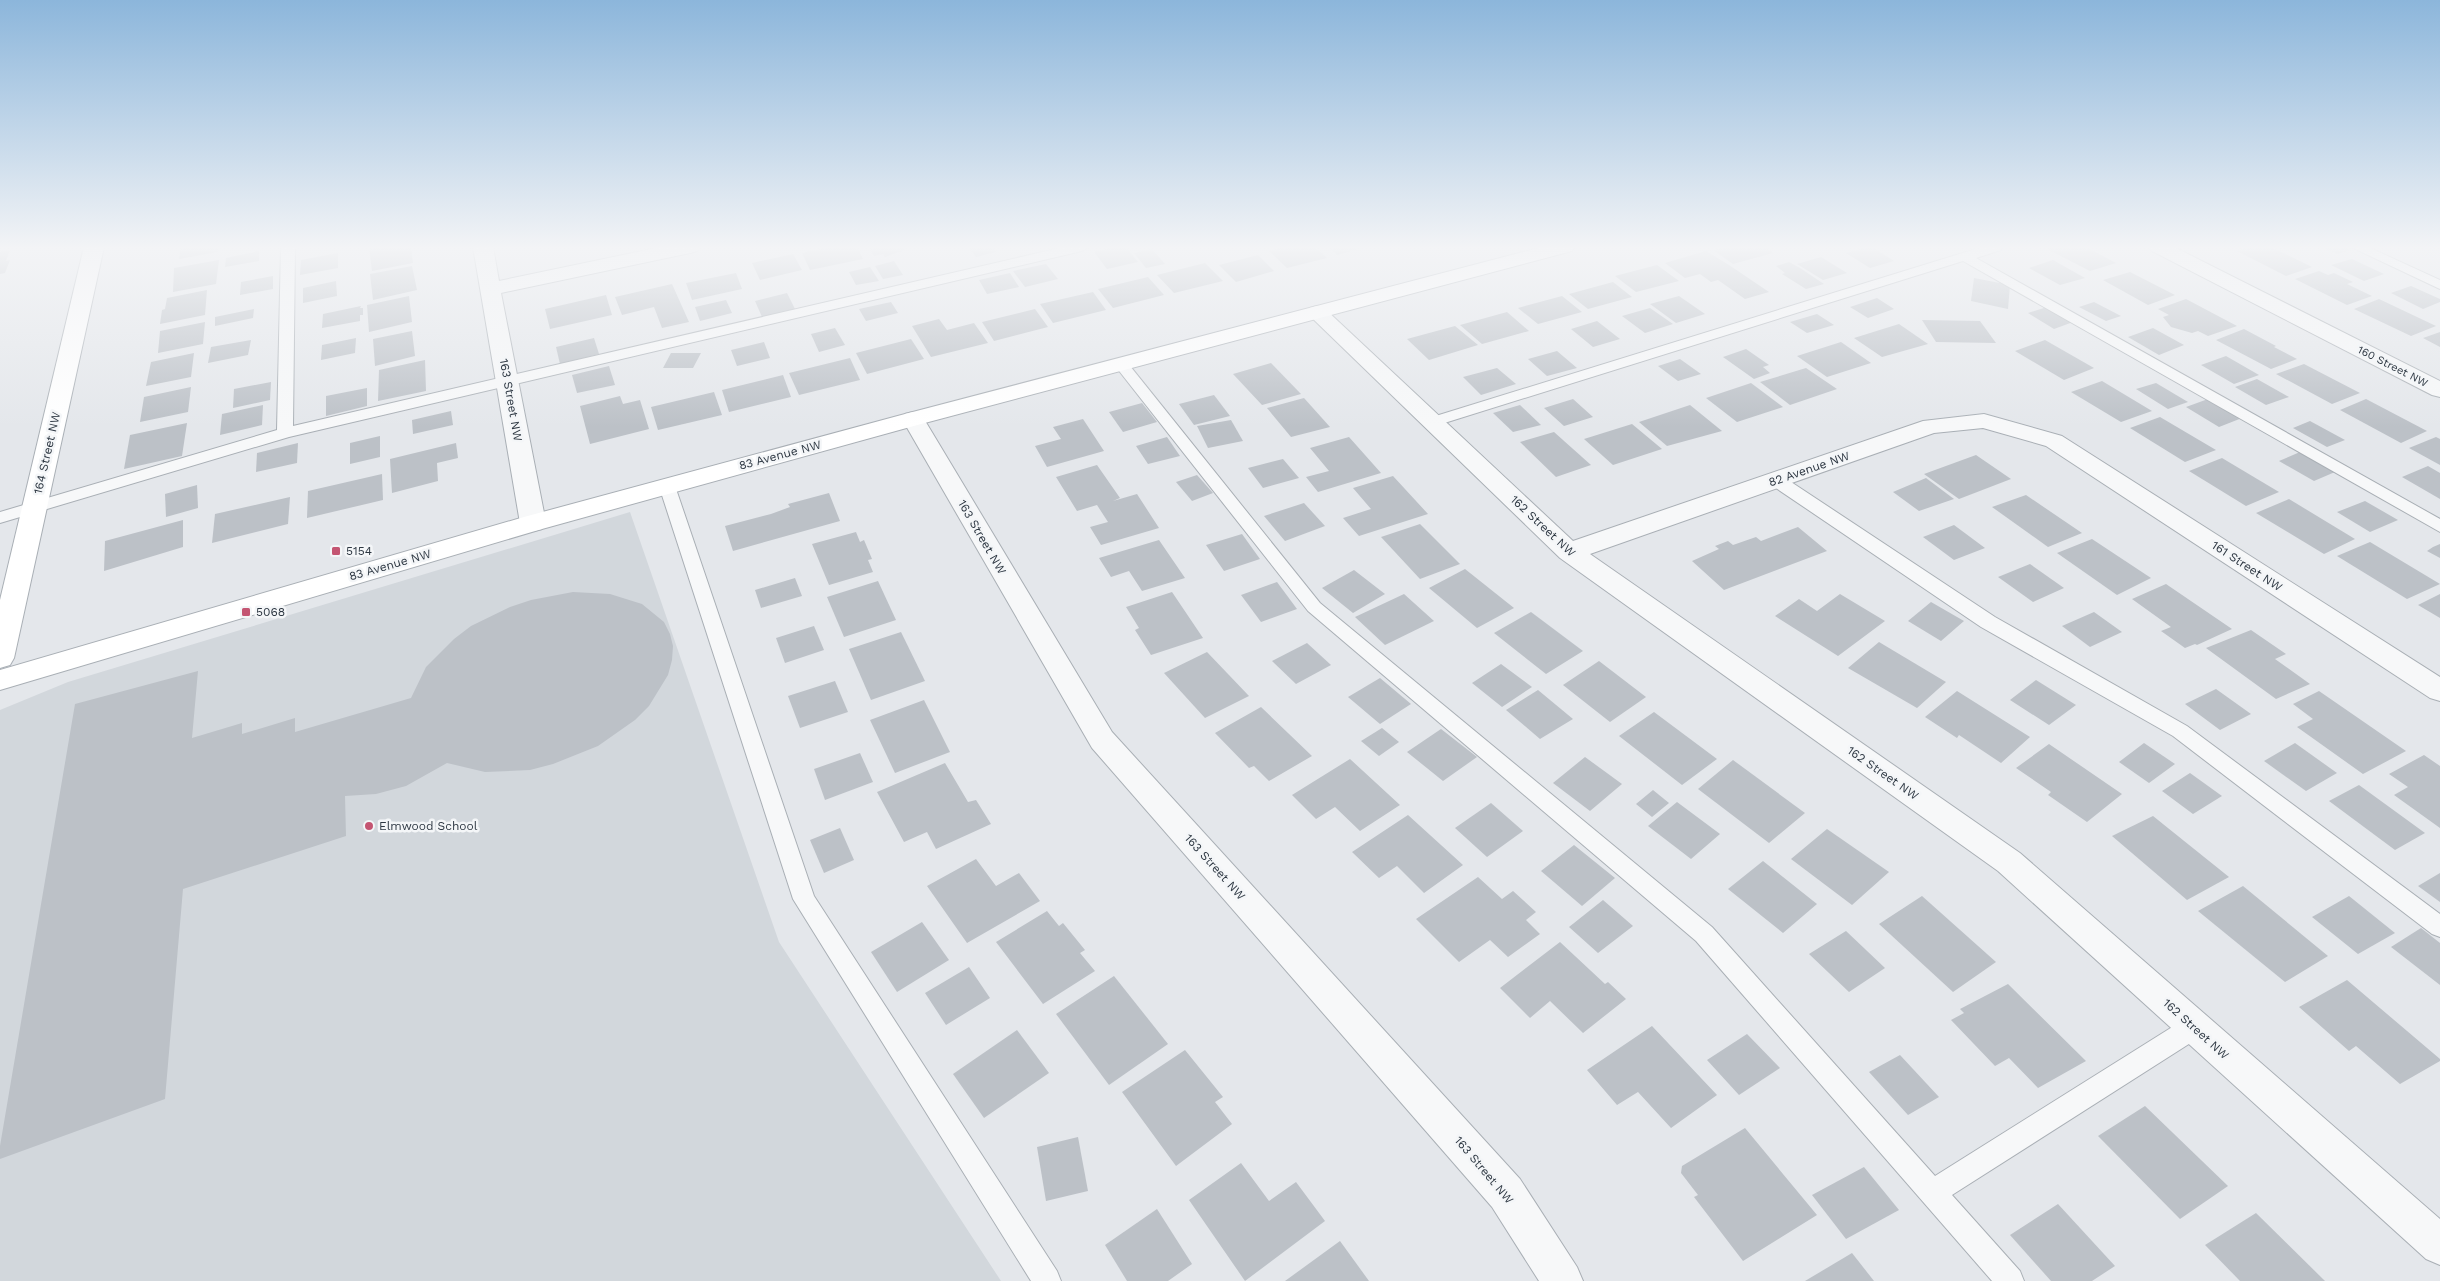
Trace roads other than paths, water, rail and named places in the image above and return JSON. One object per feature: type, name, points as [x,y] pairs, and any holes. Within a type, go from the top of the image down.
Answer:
[{"type":"street","name":"164 Street NW","points":[[0,658],[80,307]]},
{"type":"street","name":"163 Street NW","points":[[494,307],[534,523]]},
{"type":"street","name":"83 Avenue NW","points":[[0,680],[534,523],[913,419],[1337,307]]},
{"type":"street","name":"160 Street NW","points":[[2276,307],[2440,390]]},
{"type":"street","name":"162 Street NW","points":[[1317,312],[1569,552],[2009,862],[2440,1246]]},
{"type":"street","name":"163 Street NW","points":[[913,419],[1102,740],[1506,1193],[1563,1281]]},
{"type":"street","name":"82 Avenue NW","points":[[1569,552],[1931,426],[1984,421],[2054,441]]},
{"type":"street","name":"161 Street NW","points":[[2054,441],[2440,691]]},
{"type":"lane","points":[[285,433],[287,307]]},
{"type":"lane","points":[[0,518],[285,433],[826,307]]},
{"type":"lane","points":[[1432,422],[1804,307]]},
{"type":"lane","points":[[2053,307],[2440,526]]},
{"type":"lane","points":[[1121,364],[1314,607],[1704,934],[2010,1281]]},
{"type":"lane","points":[[1776,480],[1988,622],[2180,731],[2440,928]]},
{"type":"lane","points":[[667,486],[804,899],[1047,1281]]},
{"type":"lane","points":[[1932,1193],[2194,1027]]},
{"type":"place","name":"5154","points":[[336,551]]},
{"type":"place","name":"5068","points":[[246,612]]},
{"type":"place","name":"Elmwood School","points":[[369,826]]}]
